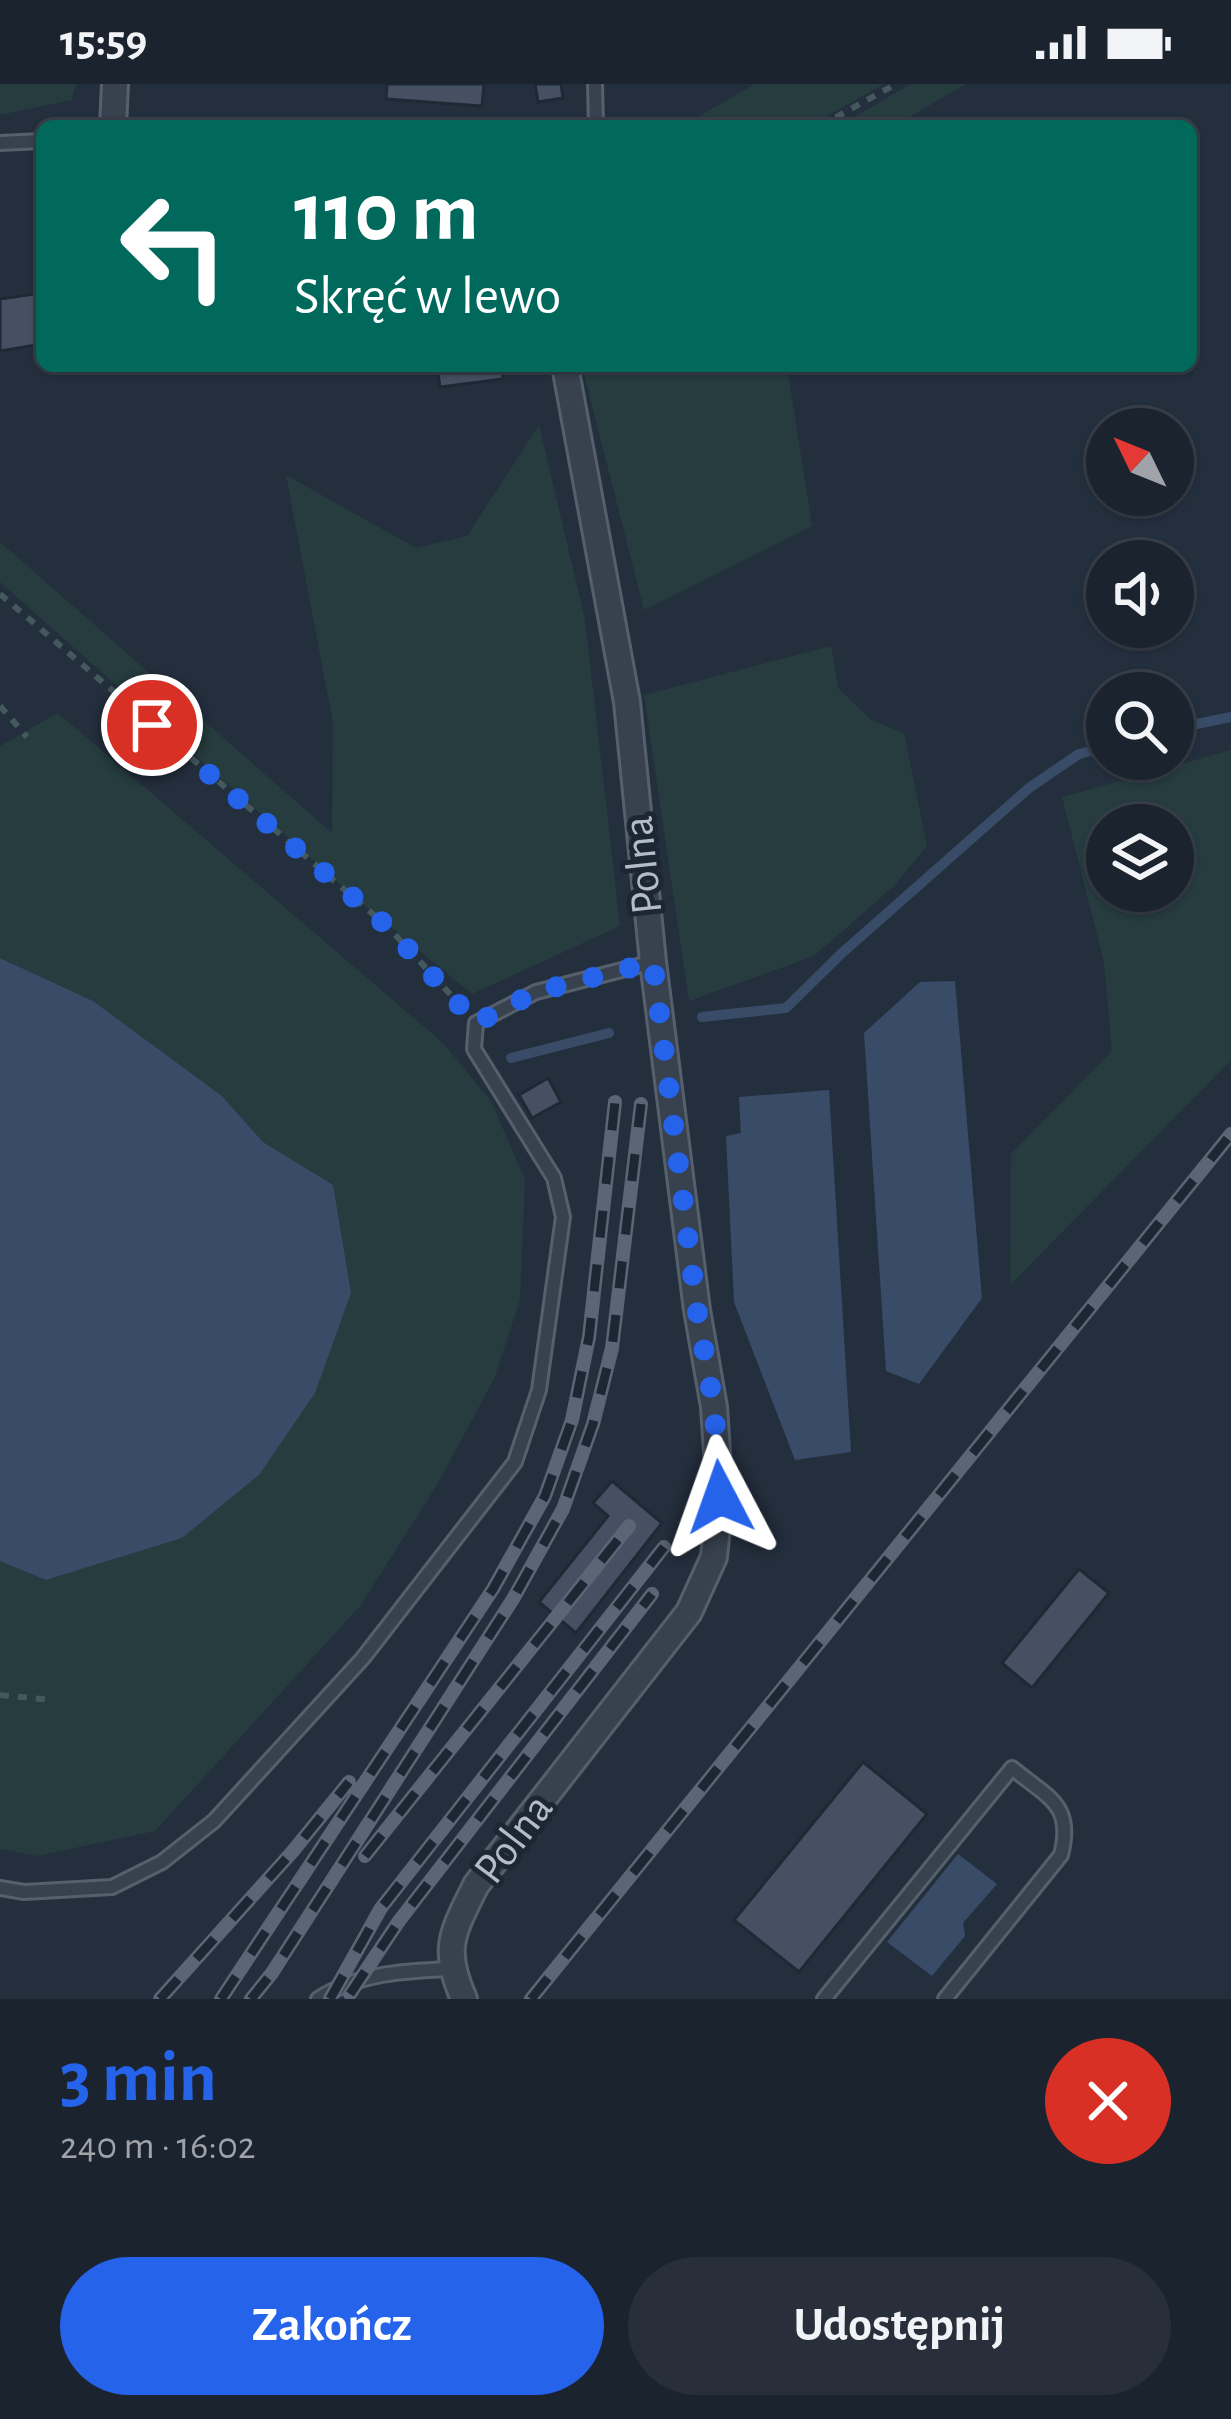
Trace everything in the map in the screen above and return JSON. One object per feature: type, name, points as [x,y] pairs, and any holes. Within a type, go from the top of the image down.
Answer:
[{"type":"street","points":[[112,120],[115,84]]},
{"type":"street","name":"Polna","points":[[450,1969],[453,1932],[476,1886],[689,1612],[714,1557],[720,1497],[714,1407],[697,1310],[653,962],[627,702],[566,372]]},
{"type":"street","points":[[450,1969],[464,1999]]},
{"type":"lane","points":[[595,84],[596,120]]},
{"type":"lane","points":[[0,143],[36,140]]},
{"type":"lane","points":[[0,1888],[25,1892],[112,1887],[162,1862],[214,1821],[363,1658],[515,1462],[539,1390],[563,1216],[554,1178],[474,1049],[476,1023],[536,992],[653,962]]},
{"type":"lane","points":[[824,1999],[1012,1768],[1060,1808],[1068,1828],[1061,1855],[945,1999]]},
{"type":"lane","points":[[318,1999],[337,1987],[390,1972],[450,1969]]},
{"type":"path","points":[[831,120],[896,84]]},
{"type":"path","points":[[0,594],[388,927],[476,1023]]},
{"type":"path","points":[[0,706],[27,737]]},
{"type":"path","points":[[0,1695],[52,1700]]},
{"type":"green space","points":[[0,84],[76,84],[72,100],[0,115]]},
{"type":"green space","points":[[755,84],[884,84],[820,120],[692,120]]},
{"type":"green space","points":[[911,84],[966,84],[904,120],[849,120]]},
{"type":"green space","points":[[584,372],[788,372],[812,526],[644,610]]},
{"type":"green space","points":[[539,425],[585,619],[620,926],[472,994],[358,900],[0,582],[0,542],[332,833],[333,723],[286,475],[416,548],[467,536]]},
{"type":"green space","points":[[831,646],[838,688],[871,720],[904,733],[927,846],[894,886],[814,956],[689,1001],[644,695]]},
{"type":"green space","points":[[58,713],[443,1043],[491,1101],[525,1180],[520,1300],[494,1379],[437,1485],[360,1606],[155,1831],[37,1856],[0,1849],[0,1561],[46,1580],[182,1538],[259,1475],[332,1185],[263,1142],[222,1096],[93,1001],[0,958],[0,746]]},
{"type":"green space","points":[[1231,750],[1231,1060],[1010,1285],[1011,1154],[1112,1051],[1104,962],[1091,912],[1194,912],[1194,804],[1086,804],[1086,891],[1062,797],[1123,780],[1194,780],[1194,760]]},
{"type":"water","points":[[0,958],[93,1001],[222,1096],[263,1142],[333,1185],[351,1293],[315,1393],[259,1475],[182,1538],[46,1580],[0,1561]]},
{"type":"water","points":[[955,981],[982,1298],[919,1384],[886,1371],[864,1033],[920,982]]},
{"type":"water","points":[[829,1090],[851,1452],[795,1460],[734,1302],[726,1136],[741,1133],[739,1097]]},
{"type":"water","points":[[958,1854],[997,1884],[963,1923],[965,1936],[932,1976],[887,1942]]},
{"type":"building","points":[[387,84],[484,84],[482,106],[386,99]]},
{"type":"building","points":[[535,84],[561,84],[563,98],[538,102]]},
{"type":"building","points":[[36,294],[36,345],[0,351],[0,299]]},
{"type":"building","points":[[438,372],[502,372],[503,379],[440,387]]},
{"type":"building","points":[[548,1078],[561,1102],[532,1118],[519,1095]]},
{"type":"building","points":[[612,1481],[662,1523],[576,1633],[539,1602],[608,1516],[593,1503]]},
{"type":"building","points":[[1079,1569],[1109,1593],[1032,1688],[1002,1663]]},
{"type":"building","points":[[863,1762],[927,1814],[799,1972],[734,1920]]},
{"type":"waterway","points":[[1194,725],[1231,717]]},
{"type":"waterway","points":[[702,1017],[786,1008],[1029,788],[1086,752]]},
{"type":"waterway","points":[[511,1058],[609,1033]]},
{"type":"railway","points":[[221,1999],[493,1589],[545,1496],[572,1420],[589,1337],[615,1102]]},
{"type":"railway","points":[[251,1999],[513,1599],[563,1509],[593,1424],[612,1348],[641,1104]]},
{"type":"railway","points":[[531,1999],[1231,1134]]},
{"type":"railway","points":[[365,1856],[629,1526]]},
{"type":"railway","points":[[330,1999],[381,1908],[664,1547]]},
{"type":"railway","points":[[350,1994],[399,1921],[652,1594]]},
{"type":"railway","points":[[160,1999],[349,1782]]},
{"type":"route","points":[[152,725],[388,927],[476,1023],[536,992],[653,962],[697,1310],[714,1407],[720,1497]]}]
